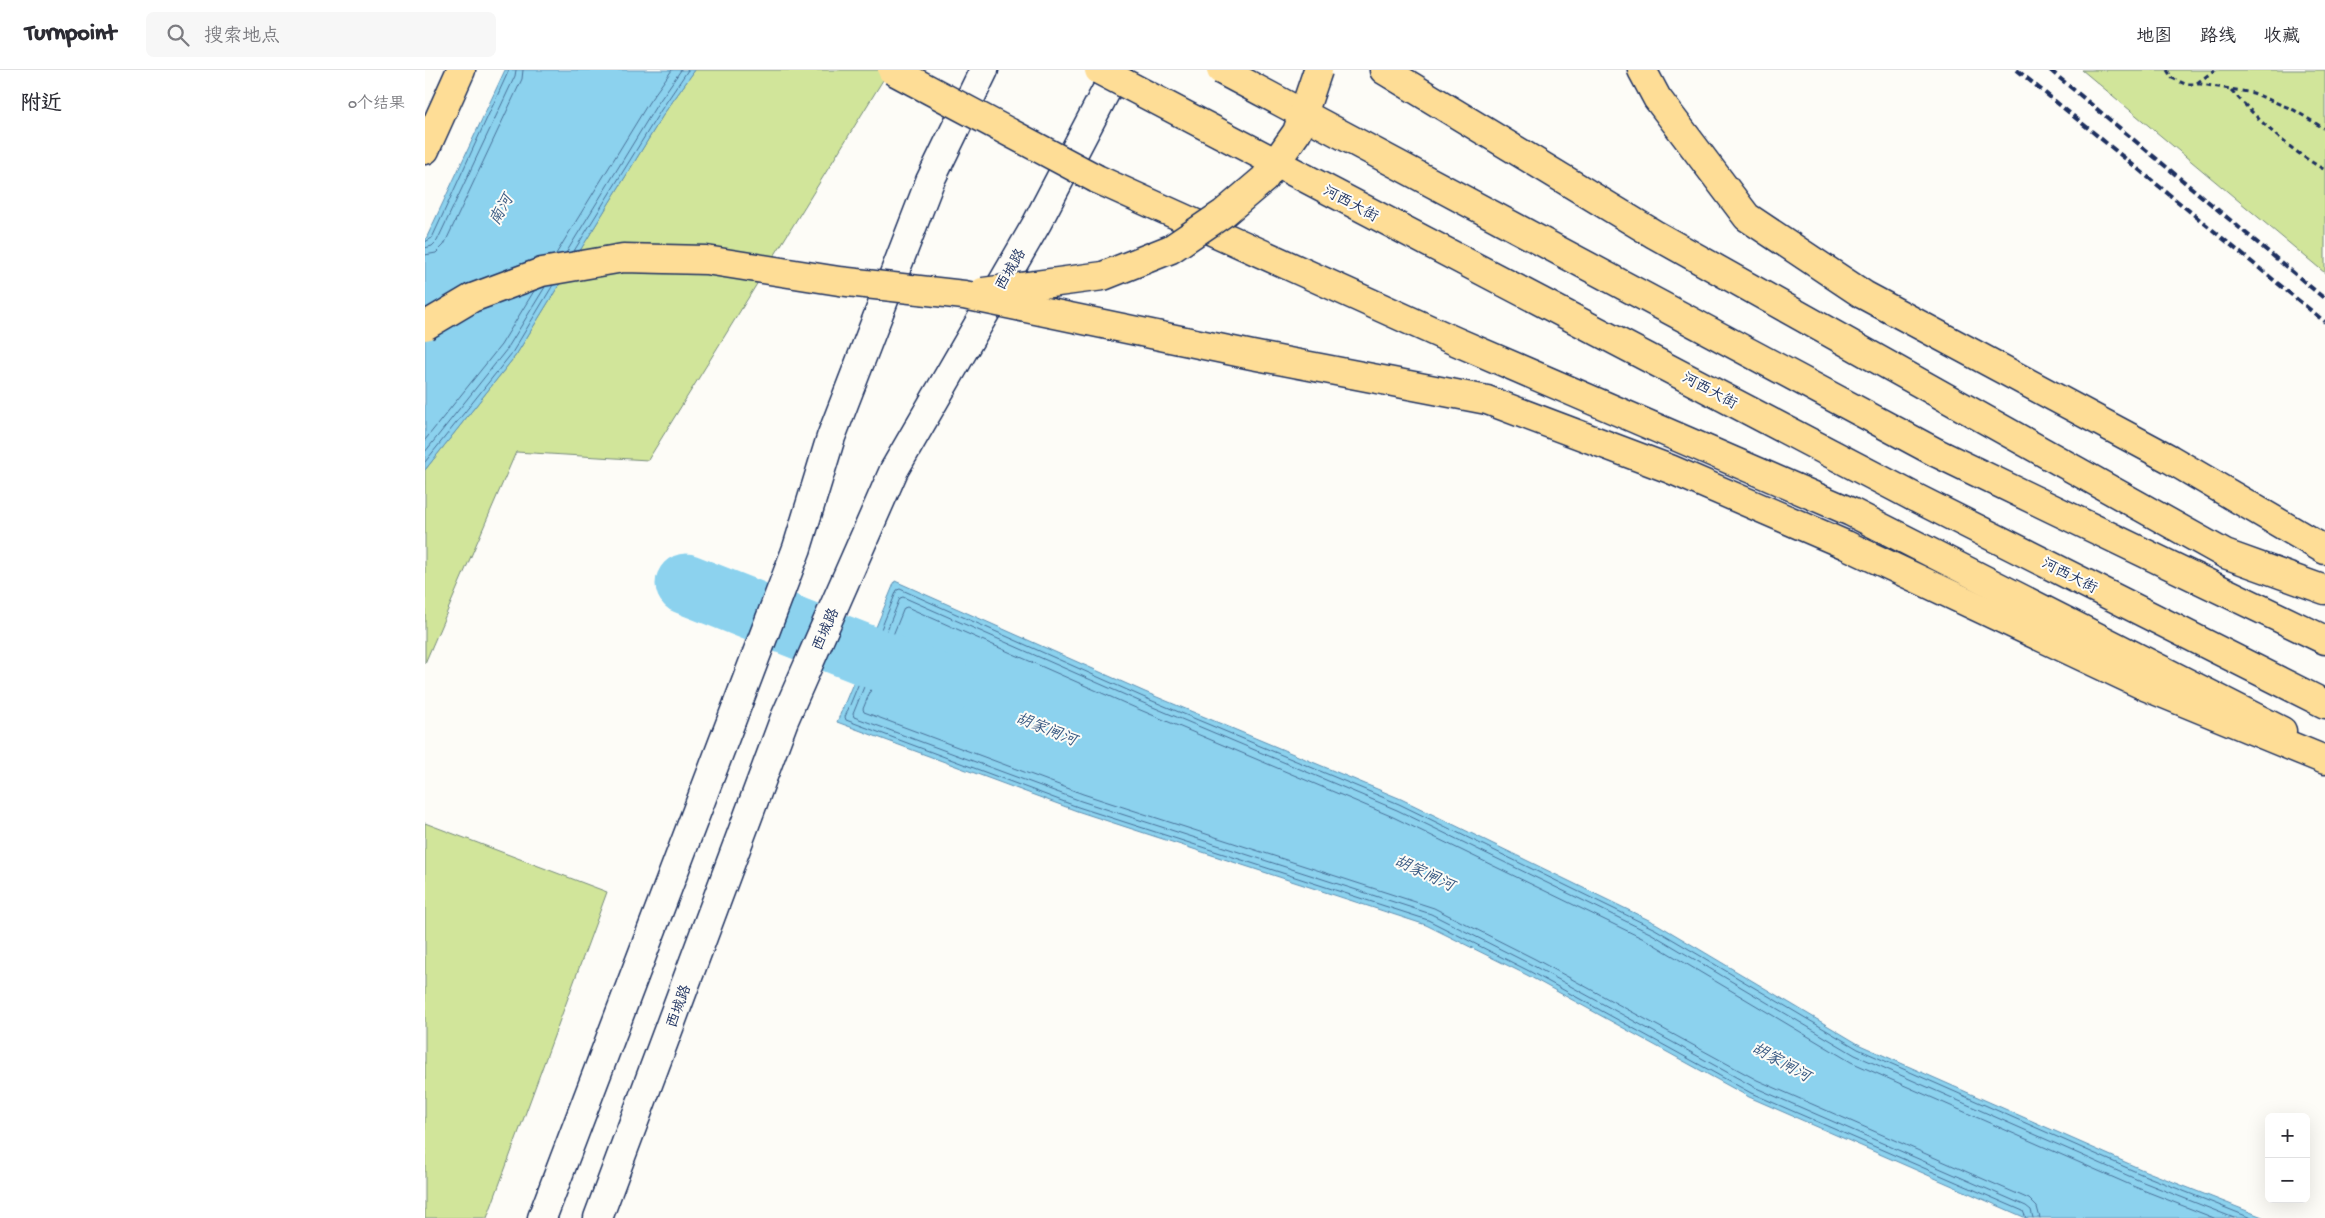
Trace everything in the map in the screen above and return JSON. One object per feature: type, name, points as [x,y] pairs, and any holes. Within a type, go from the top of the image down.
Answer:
[{"type":"main road","points":[[425,150],[461,70]]},
{"type":"main road","points":[[892,70],[1097,179],[1455,341],[1851,512],[2325,752]]},
{"type":"main road","name":"河西大街","points":[[1099,70],[1914,497],[2325,704]]},
{"type":"main road","points":[[1221,70],[1937,453],[2325,640]]},
{"type":"main road","points":[[964,295],[1103,276],[1171,249],[1224,214],[1263,179],[1297,132],[1318,70]]},
{"type":"main road","points":[[1384,70],[1654,234],[2225,554],[2325,590]]},
{"type":"main road","points":[[1642,70],[1657,98],[1747,217],[1864,295],[2170,459],[2325,550]]},
{"type":"main road","points":[[425,326],[472,298],[542,272],[623,258],[706,260],[839,281],[964,295],[1252,355],[1487,400],[1670,469],[1846,545],[2147,687],[2325,760]]},
{"type":"street","points":[[542,1218],[735,706],[797,548],[831,437],[930,182],[984,70]]},
{"type":"street","name":"西城路","points":[[599,1218],[784,720],[894,470],[1037,223],[1117,70]]},
{"type":"path","points":[[2167,70],[2172,78],[2185,84],[2253,92],[2294,110],[2325,128]]},
{"type":"path","points":[[2196,84],[2215,70]]},
{"type":"path","points":[[2231,90],[2267,129],[2302,157],[2325,170]]},
{"type":"green space","points":[[695,70],[895,70],[883,80],[648,460],[516,452],[425,663],[425,470],[516,355],[665,112]]},
{"type":"green space","points":[[2082,70],[2325,70],[2325,273]]},
{"type":"green space","points":[[425,823],[607,892],[487,1218],[425,1218]]},
{"type":"water","name":"南河","points":[[505,70],[695,70],[665,112],[516,355],[425,470],[425,241]]},
{"type":"water","points":[[895,581],[1145,692],[1401,799],[1657,924],[1860,1045],[2143,1170],[2265,1218],[2026,1218],[1749,1097],[1527,975],[1426,925],[1077,811],[837,722]]},
{"type":"waterway","name":"胡家闸河","points":[[686,584],[944,686]]},
{"type":"railway","points":[[2017,70],[2325,322]]},
{"type":"railway","points":[[2050,70],[2325,299]]}]
